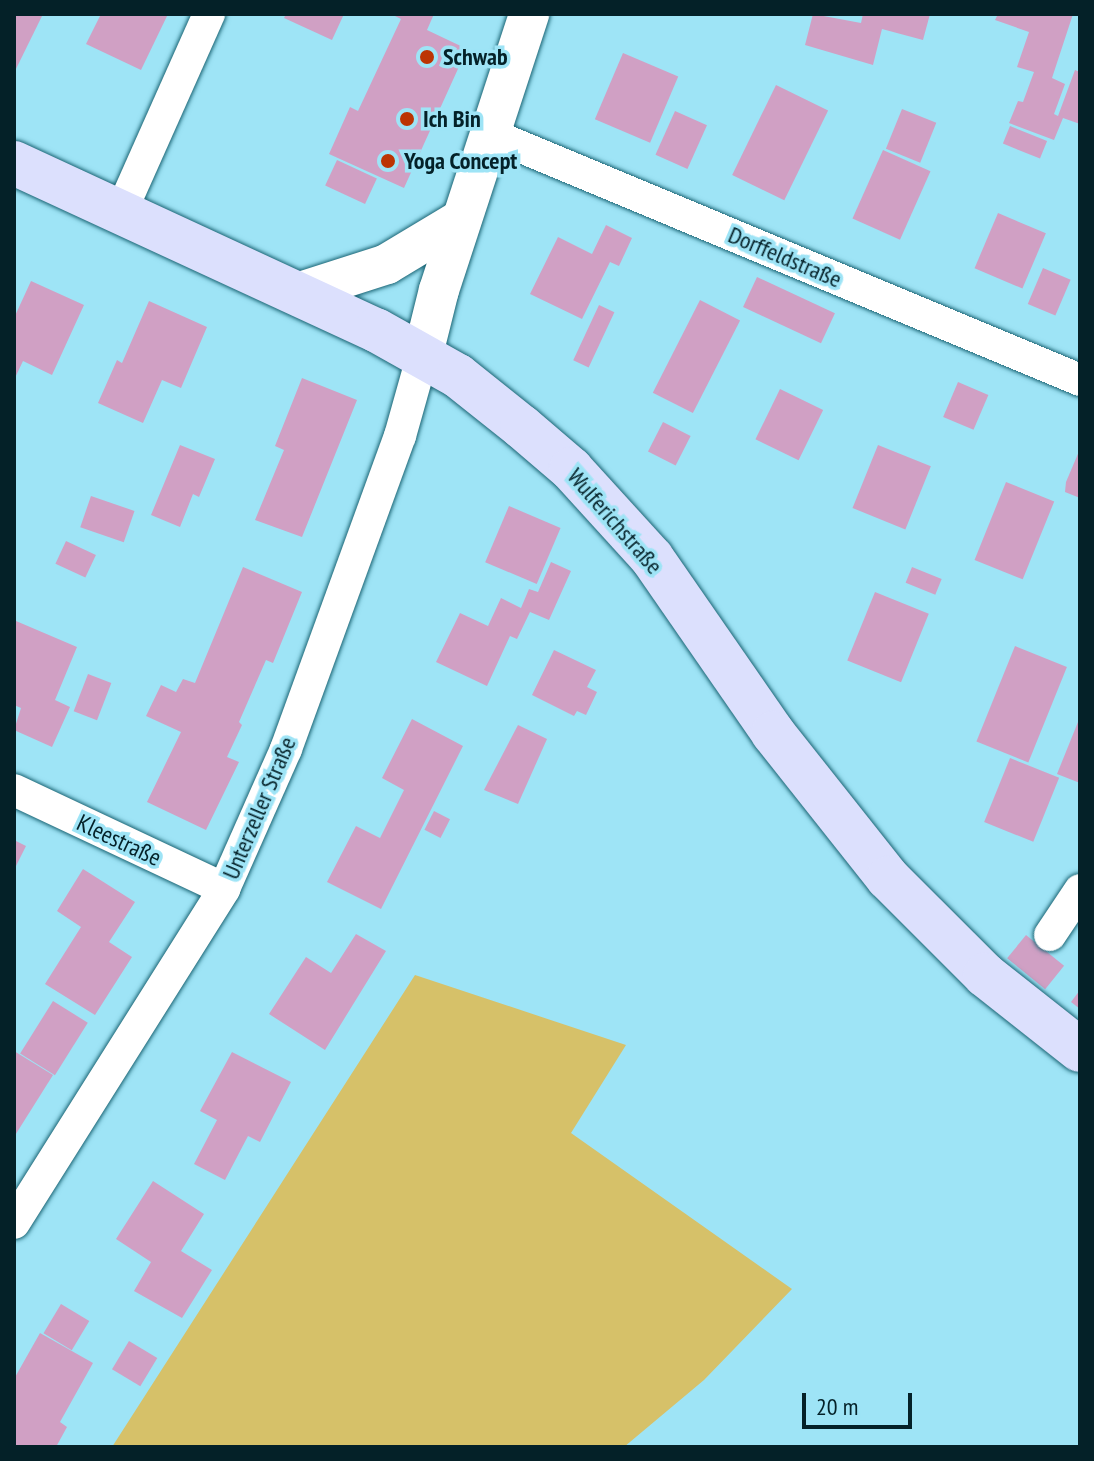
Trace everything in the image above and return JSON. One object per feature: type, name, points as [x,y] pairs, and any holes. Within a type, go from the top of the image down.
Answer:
[{"type":"main road","name":"Wulferichstraße","points":[[14,163],[120,214],[300,292],[423,354],[468,383],[571,469],[652,558],[773,733],[888,878],[985,975],[1080,1050]]},
{"type":"street","points":[[120,214],[209,14]]},
{"type":"street","points":[[423,354],[462,219],[529,14]]},
{"type":"street","name":"Dorffeldstraße","points":[[490,134],[1080,380]]},
{"type":"street","points":[[300,292],[387,264],[462,219]]},
{"type":"street","name":"Unterzeller Straße","points":[[14,1223],[224,889],[286,749],[400,436],[423,354]]},
{"type":"street","name":"Kleestraße","points":[[14,790],[224,889]]},
{"type":"street","points":[[1050,935],[1080,890]]},
{"type":"shaded area","points":[[415,975],[626,1045],[571,1133],[792,1289],[704,1380],[624,1447],[112,1447]]},
{"type":"building","points":[[14,14],[43,14],[14,73]]},
{"type":"building","points":[[101,14],[168,14],[141,70],[86,44]]},
{"type":"building","points":[[286,14],[344,14],[332,40],[284,18]]},
{"type":"building","points":[[391,14],[434,14],[427,30],[467,49],[404,188],[329,154],[350,107],[358,111],[401,19]]},
{"type":"building","points":[[813,14],[861,23],[863,14],[930,14],[923,40],[882,29],[873,65],[805,45]]},
{"type":"building","points":[[998,14],[1073,14],[1052,78],[1065,84],[1054,114],[1058,116],[1075,70],[1080,72],[1080,124],[1063,118],[1054,140],[1009,123],[1018,101],[1023,102],[1034,72],[1017,67],[1029,32],[995,20]]},
{"type":"building","points":[[623,53],[678,76],[650,143],[595,119]]},
{"type":"building","points":[[776,85],[828,110],[784,200],[732,175]]},
{"type":"building","points":[[902,109],[936,123],[920,163],[886,149]]},
{"type":"building","points":[[675,111],[707,125],[687,169],[655,155]]},
{"type":"building","points":[[1010,126],[1047,141],[1040,159],[1003,144]]},
{"type":"building","points":[[883,150],[931,171],[900,240],[852,219]]},
{"type":"building","points":[[337,160],[377,179],[365,204],[325,185]]},
{"type":"building","points":[[998,213],[1046,233],[1022,289],[975,268]]},
{"type":"building","points":[[606,225],[632,238],[619,266],[610,262],[582,319],[530,294],[558,237],[592,254]]},
{"type":"building","points":[[1043,268],[1071,280],[1055,316],[1028,304]]},
{"type":"building","points":[[757,277],[835,313],[821,343],[743,307]]},
{"type":"building","points":[[31,281],[84,305],[52,375],[23,361],[14,380],[14,318]]},
{"type":"building","points":[[700,300],[740,320],[693,413],[653,393]]},
{"type":"building","points":[[149,301],[207,327],[181,388],[162,380],[143,423],[98,403],[117,360],[122,363]]},
{"type":"building","points":[[599,305],[614,312],[589,367],[573,360]]},
{"type":"building","points":[[302,378],[357,400],[302,537],[255,520],[284,450],[275,446]]},
{"type":"building","points":[[958,382],[988,395],[974,430],[943,417]]},
{"type":"building","points":[[780,389],[823,410],[799,460],[755,439]]},
{"type":"building","points":[[663,422],[691,436],[676,465],[648,451]]},
{"type":"building","points":[[180,445],[215,459],[199,497],[193,494],[180,527],[151,515]]},
{"type":"building","points":[[878,445],[931,466],[905,529],[853,508]]},
{"type":"building","points":[[1080,449],[1080,498],[1065,492]]},
{"type":"building","points":[[1006,482],[1054,501],[1023,579],[975,560]]},
{"type":"building","points":[[91,496],[134,511],[124,542],[80,527]]},
{"type":"building","points":[[509,506],[561,528],[537,584],[485,562]]},
{"type":"building","points":[[66,541],[96,555],[85,578],[55,564]]},
{"type":"building","points":[[551,562],[571,571],[549,620],[530,612],[517,639],[510,636],[487,686],[436,662],[460,613],[488,626],[501,598],[521,608],[529,589],[538,592]]},
{"type":"building","points":[[243,567],[302,592],[273,663],[266,660],[239,722],[242,725],[227,757],[239,762],[206,830],[147,802],[181,732],[146,716],[161,685],[176,692],[183,679],[195,683]]},
{"type":"building","points":[[912,567],[942,579],[935,595],[906,583]]},
{"type":"building","points":[[875,592],[929,614],[901,682],[847,661]]},
{"type":"building","points":[[16,621],[77,647],[55,700],[70,707],[52,747],[14,730],[21,708],[14,705]]},
{"type":"building","points":[[1015,646],[1067,667],[1028,762],[976,741]]},
{"type":"building","points":[[554,650],[596,670],[587,687],[597,692],[586,715],[577,711],[574,716],[532,695]]},
{"type":"building","points":[[88,674],[111,683],[97,720],[74,711]]},
{"type":"building","points":[[1080,717],[1080,783],[1057,774]]},
{"type":"building","points":[[412,719],[463,746],[381,909],[327,882],[356,826],[380,838],[404,790],[382,778]]},
{"type":"building","points":[[518,725],[547,739],[518,804],[484,790]]},
{"type":"building","points":[[1010,758],[1059,778],[1033,842],[984,822]]},
{"type":"building","points":[[434,811],[450,819],[441,838],[424,830]]},
{"type":"building","points":[[14,840],[26,846],[14,870]]},
{"type":"building","points":[[83,869],[135,902],[109,942],[132,957],[95,1015],[45,984],[81,927],[57,911]]},
{"type":"building","points":[[356,934],[386,951],[325,1050],[269,1014],[306,957],[331,973]]},
{"type":"building","points":[[1026,935],[1064,966],[1045,989],[1007,958]]},
{"type":"building","points":[[1080,990],[1080,1009],[1071,1002]]},
{"type":"building","points":[[53,1001],[88,1023],[55,1075],[20,1054]]},
{"type":"building","points":[[14,1051],[53,1075],[14,1137]]},
{"type":"building","points":[[232,1052],[291,1082],[260,1142],[248,1136],[225,1180],[194,1164],[217,1120],[200,1111]]},
{"type":"building","points":[[153,1181],[204,1214],[181,1251],[212,1270],[182,1318],[134,1291],[151,1262],[116,1239]]},
{"type":"building","points":[[61,1304],[89,1321],[72,1350],[43,1333]]},
{"type":"building","points":[[40,1333],[93,1363],[60,1422],[67,1427],[56,1447],[14,1447],[14,1379]]},
{"type":"building","points":[[129,1341],[157,1358],[140,1386],[112,1369]]},
{"type":"place","name":"Schwab","points":[[427,57]]},
{"type":"place","name":"Ich Bin","points":[[407,119]]},
{"type":"place","name":"Yoga Concept","points":[[388,161]]}]
